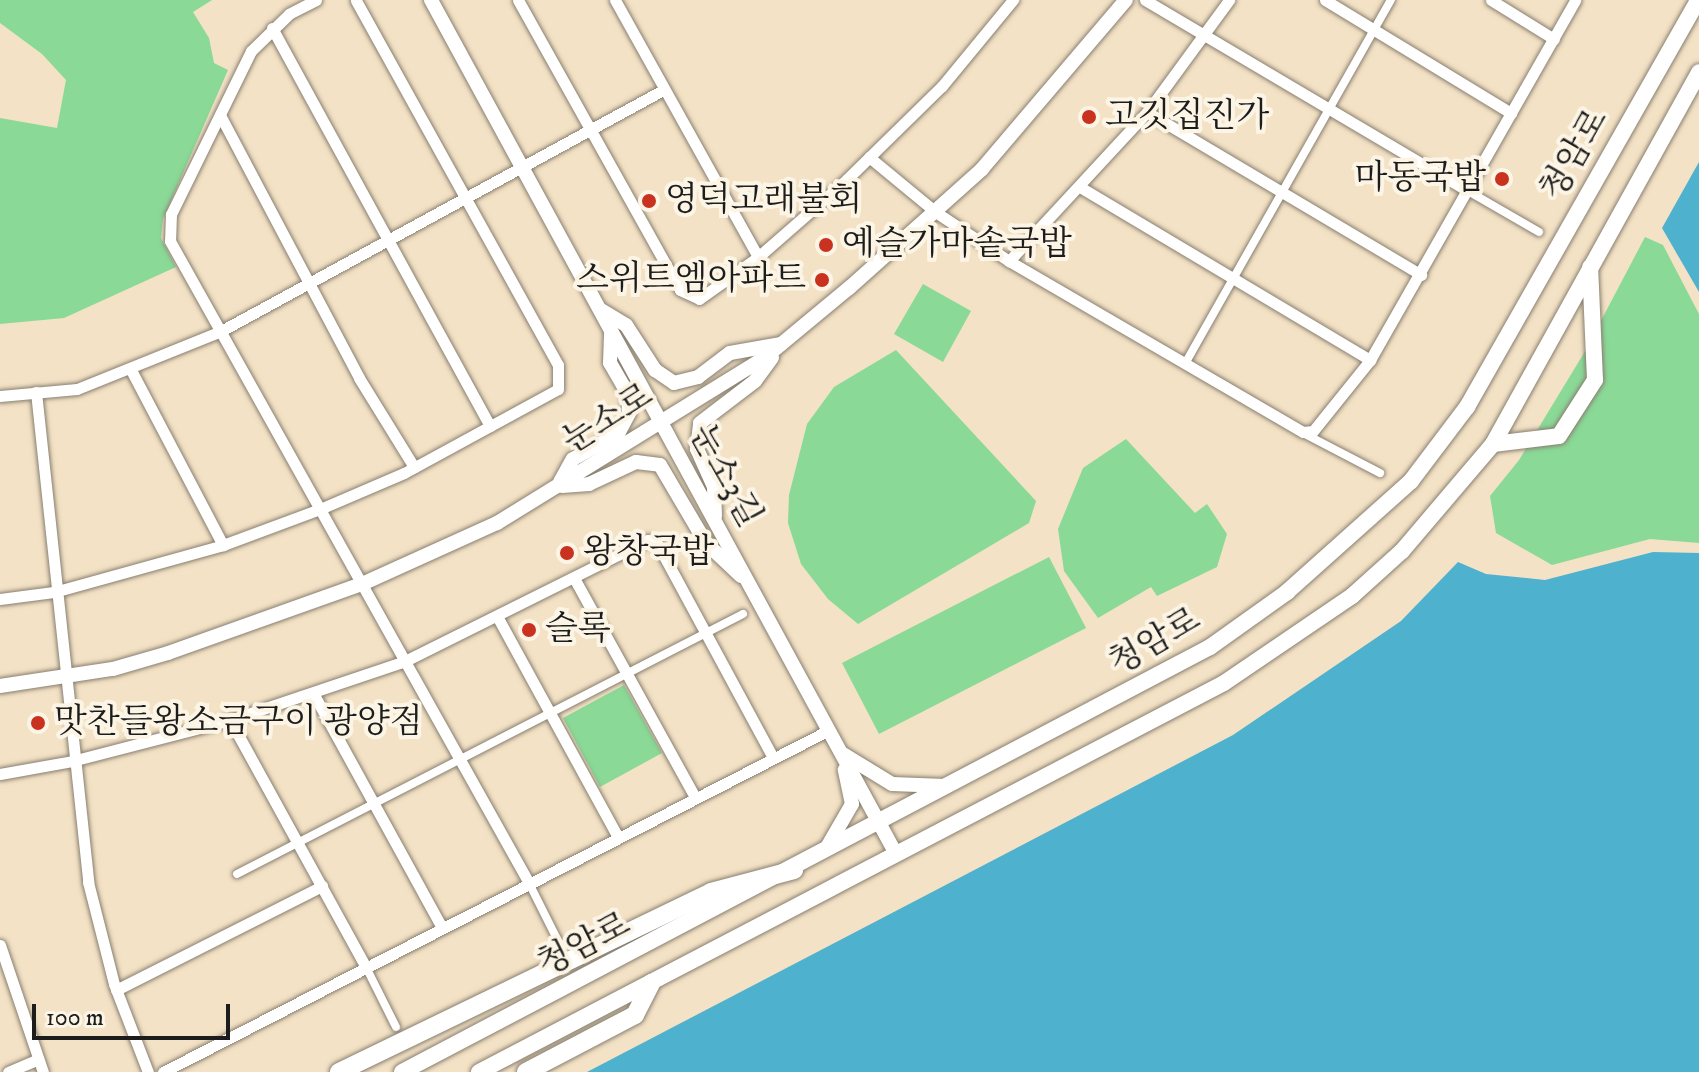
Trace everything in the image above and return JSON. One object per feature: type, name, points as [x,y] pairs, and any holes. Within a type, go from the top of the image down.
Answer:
[{"type":"highway","points":[[339,1072],[711,892],[794,870]]},
{"type":"highway","points":[[526,1072],[635,1015],[651,983]]},
{"type":"main road","name":"청암로","points":[[402,1072],[954,786],[1210,647],[1287,592],[1411,481],[1467,407],[1698,0]]},
{"type":"main road","name":"청암로","points":[[479,1072],[1224,683],[1301,635],[1402,551],[1493,444],[1699,72]]},
{"type":"main road","points":[[1493,444],[1559,436],[1595,380],[1590,267]]},
{"type":"street","points":[[316,0],[272,28],[251,51],[169,227],[170,241],[529,883],[559,943]]},
{"type":"street","points":[[0,599],[54,592],[223,545],[320,509],[414,467],[558,389],[561,377],[356,0]]},
{"type":"street","name":"눈소3길","points":[[431,0],[896,854]]},
{"type":"street","points":[[518,0],[687,298],[710,294],[758,257],[869,157],[942,86],[1013,0]]},
{"type":"street","points":[[615,0],[758,257]]},
{"type":"street","name":"눈소로","points":[[0,686],[62,678],[168,653],[362,584],[465,540],[557,486],[781,344],[937,213],[982,169],[1126,0]]},
{"type":"street","points":[[1145,0],[1539,232]]},
{"type":"street","points":[[1009,261],[1147,112],[1229,0]]},
{"type":"street","points":[[1325,0],[1511,113]]},
{"type":"street","points":[[1186,362],[1391,0]]},
{"type":"street","points":[[1491,0],[1554,39]]},
{"type":"street","points":[[1303,432],[1313,431],[1328,418],[1370,360],[1575,0]]},
{"type":"street","points":[[272,28],[490,426]]},
{"type":"street","points":[[0,396],[77,389],[131,370],[221,331],[588,128],[663,90]]},
{"type":"street","points":[[1147,112],[1421,275]]},
{"type":"street","points":[[220,115],[309,285],[414,467]]},
{"type":"street","points":[[869,157],[937,213],[1009,261],[1303,432],[1380,473]]},
{"type":"street","points":[[1080,187],[1370,360]]},
{"type":"street","points":[[599,309],[626,325],[655,370],[674,383],[698,377],[730,353],[781,344]]},
{"type":"street","points":[[557,486],[573,459],[618,434],[629,413],[628,394],[610,363],[611,330]]},
{"type":"street","points":[[715,520],[714,487],[697,449],[700,423],[755,381],[781,344]]},
{"type":"street","points":[[131,370],[223,545]]},
{"type":"street","points":[[36,392],[62,678],[88,882],[116,990],[148,1072]]},
{"type":"street","points":[[557,486],[589,484],[636,462],[660,465],[706,543],[751,586]]},
{"type":"street","points":[[0,774],[72,761],[230,720],[405,661],[498,618],[648,540],[658,545],[773,758]]},
{"type":"street","points":[[574,578],[695,797]]},
{"type":"street","points":[[237,874],[743,614]]},
{"type":"street","points":[[498,618],[618,837]]},
{"type":"street","points":[[313,693],[442,928]]},
{"type":"street","points":[[230,720],[396,1027]]},
{"type":"street","points":[[163,1072],[829,730]]},
{"type":"street","points":[[842,754],[892,784],[954,786]]},
{"type":"street","points":[[822,855],[846,823],[852,804],[842,754]]},
{"type":"street","points":[[116,990],[322,886]]},
{"type":"street","points":[[0,945],[43,1072]]},
{"type":"street","points":[[8,1072],[38,1059]]},
{"type":"green space","points":[[0,0],[212,0],[193,12],[209,38],[214,63],[228,70],[163,219],[161,238],[176,267],[64,318],[0,324],[0,118],[57,128],[66,80],[42,54],[0,23]]},
{"type":"green space","points":[[1645,237],[1663,245],[1699,314],[1699,543],[1650,539],[1552,565],[1496,533],[1490,496],[1519,460],[1584,353]]},
{"type":"green space","points":[[923,284],[971,311],[943,362],[894,334]]},
{"type":"green space","points":[[896,350],[1036,501],[1029,523],[858,624],[828,599],[801,564],[788,523],[789,495],[807,424],[834,387]]},
{"type":"green space","points":[[1126,439],[1195,513],[1207,504],[1227,534],[1217,567],[1157,596],[1151,587],[1098,618],[1064,571],[1058,529],[1083,468]]},
{"type":"green space","points":[[1049,557],[1086,628],[879,734],[842,663]]},
{"type":"green space","points":[[624,685],[662,753],[600,787],[563,718]]},
{"type":"water","points":[[1699,162],[1699,292],[1662,228]]},
{"type":"water","points":[[1653,552],[1699,553],[1699,1072],[587,1072],[1233,735],[1401,621],[1458,562],[1486,574],[1545,580]]},
{"type":"place","name":"고깃집진가","points":[[1089,117]]},
{"type":"place","name":"마동국밥","points":[[1502,179]]},
{"type":"place","name":"영덕고래불회","points":[[649,201]]},
{"type":"place","name":"예슬가마솥국밥","points":[[826,245]]},
{"type":"place","name":"스위트엠아파트","points":[[822,280]]},
{"type":"place","name":"왕창국밥","points":[[567,553]]},
{"type":"place","name":"슬록","points":[[529,630]]},
{"type":"place","name":"맛찬들왕소금구이 광양점","points":[[38,723]]}]
